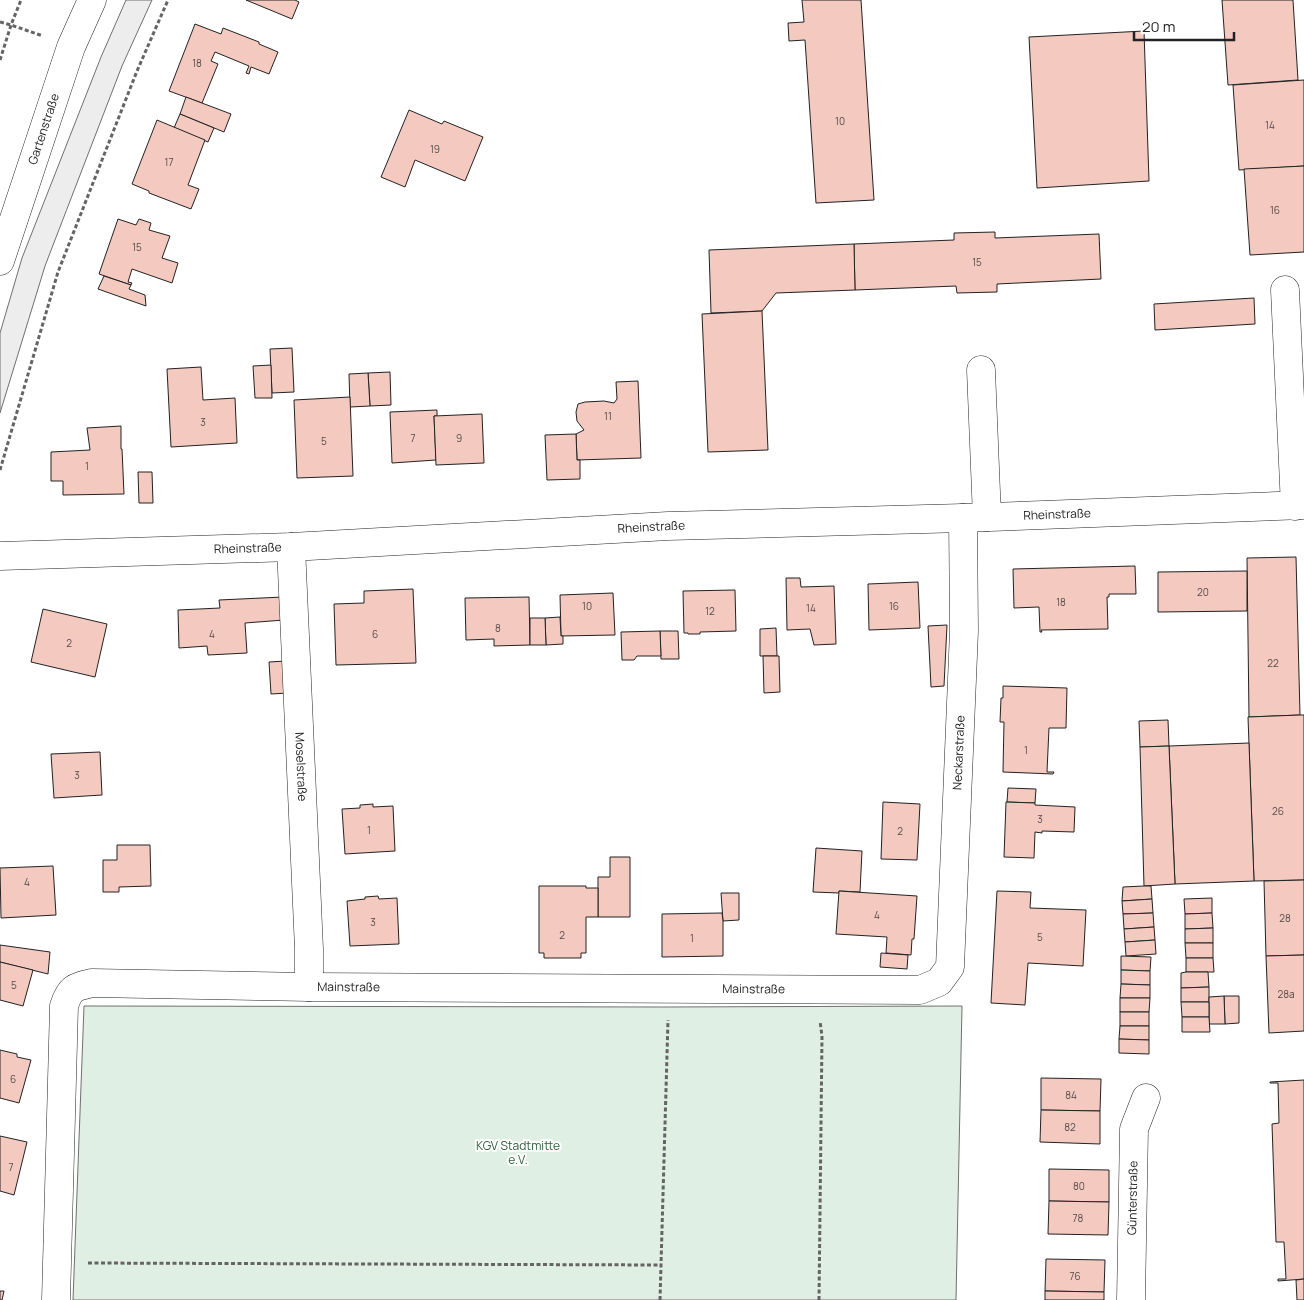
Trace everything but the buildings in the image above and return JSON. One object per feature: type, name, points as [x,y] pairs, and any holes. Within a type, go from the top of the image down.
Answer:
[{"type":"street","name":"Gartenstraße","points":[[0,261],[71,47],[92,0]]},
{"type":"street","points":[[1285,290],[1300,506]]},
{"type":"street","name":"Neckarstraße","points":[[938,982],[950,967],[964,632],[975,517],[982,370]]},
{"type":"street","name":"Rheinstraße","points":[[0,556],[290,547],[668,526],[1300,506]]},
{"type":"street","name":"Moselstraße","points":[[290,547],[309,949],[309,987]]},
{"type":"street","name":"Mainstraße","points":[[56,1300],[64,1006],[68,994],[77,986],[92,983],[309,987],[920,990],[938,982]]},
{"type":"street","name":"Günterstraße","points":[[1131,1300],[1134,1129],[1146,1098]]},
{"type":"path","points":[[0,60],[21,0]]},
{"type":"path","points":[[0,470],[58,272],[137,71],[168,0]]},
{"type":"path","points":[[0,22],[71,47]]},
{"type":"path","points":[[660,1300],[668,1030]]},
{"type":"path","points":[[819,1300],[822,1036]]},
{"type":"path","points":[[89,1263],[661,1265]]},
{"type":"green space","name":"KGV Stadtmitte e.V.","points":[[84,1006],[962,1006],[956,1300],[73,1300]]},
{"type":"shaded area","points":[[126,0],[152,0],[122,66],[45,266],[0,413],[0,333],[22,258],[101,57]]}]
